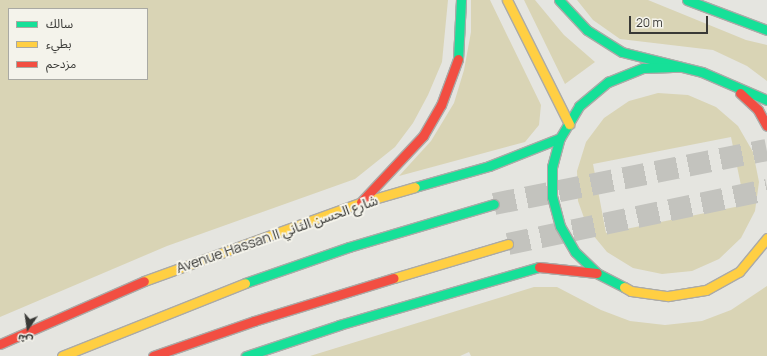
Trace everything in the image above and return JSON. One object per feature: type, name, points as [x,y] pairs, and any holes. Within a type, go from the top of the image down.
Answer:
[{"type":"highway","points":[[360,203],[422,136],[441,105],[458,59],[461,0]]},
{"type":"highway","points":[[507,0],[569,124]]},
{"type":"highway","points":[[559,0],[587,30],[622,52],[702,72],[731,86],[767,100]]},
{"type":"highway","points":[[687,0],[767,30]]},
{"type":"highway","points":[[680,67],[643,68],[608,82],[579,106],[560,138],[552,167],[552,197],[560,226],[576,252],[597,273],[630,291],[668,296],[706,290],[739,272],[766,241]]},
{"type":"highway","points":[[731,86],[758,110],[767,126]]},
{"type":"highway","name":"Avenue Hassan II شارع الحسن الثاني","points":[[0,344],[141,282],[360,203],[489,166],[560,138]]},
{"type":"highway","points":[[62,356],[215,293],[348,247],[494,204]]},
{"type":"highway","points":[[153,356],[262,318],[508,244]]},
{"type":"highway","points":[[246,356],[339,325],[537,267],[558,266],[597,273]]},
{"type":"shaded area","points":[[0,0],[448,0],[442,62],[428,95],[413,123],[395,147],[355,179],[167,246],[0,317]]},
{"type":"shaded area","points":[[471,0],[490,0],[541,105],[539,125],[525,142],[399,176],[431,141],[454,103],[464,70],[471,32]]},
{"type":"shaded area","points":[[524,0],[535,0],[564,35],[595,62],[565,84]]},
{"type":"shaded area","points":[[577,0],[648,0],[746,40],[767,45],[767,81],[747,66],[713,50],[620,39],[593,20]]},
{"type":"shaded area","points":[[658,93],[688,95],[716,107],[738,126],[753,152],[759,182],[755,211],[741,238],[719,259],[692,271],[662,274],[633,268],[607,252],[588,229],[578,201],[577,171],[586,142],[604,118],[629,101]],"holes":[[[731,137],[745,205],[606,233],[593,164]]]},
{"type":"shaded area","points":[[767,286],[767,356],[471,356],[469,352],[460,356],[310,356],[534,287],[557,287],[601,310],[630,321],[665,325],[702,321],[731,310]]},
{"type":"tunnel","points":[[494,204],[767,150]]},
{"type":"tunnel","points":[[508,244],[767,190]]},
{"type":"traffic: fast","points":[[458,59],[461,0]]},
{"type":"traffic: fast","points":[[559,0],[587,30],[622,52],[702,72],[767,100]]},
{"type":"traffic: fast","points":[[687,0],[767,30]]},
{"type":"traffic: fast","points":[[624,287],[597,273],[575,252],[560,226],[552,197],[552,167],[560,138],[579,106],[608,82],[643,68],[680,67]]},
{"type":"traffic: fast","points":[[415,187],[489,166],[560,138]]},
{"type":"traffic: fast","points":[[245,283],[349,247],[494,204]]},
{"type":"traffic: fast","points":[[246,356],[339,325],[539,267]]},
{"type":"traffic: slow","points":[[507,0],[569,124]]},
{"type":"traffic: slow","points":[[144,281],[360,203],[415,187]]},
{"type":"traffic: slow","points":[[624,287],[631,291],[668,296],[706,290],[739,272],[767,238]]},
{"type":"traffic: slow","points":[[394,278],[508,244]]},
{"type":"traffic: slow","points":[[62,356],[245,283]]},
{"type":"traffic: jam","points":[[361,202],[423,136],[441,105],[458,59]]},
{"type":"traffic: jam","points":[[740,93],[758,110],[767,126]]},
{"type":"traffic: jam","points":[[539,267],[597,273]]},
{"type":"traffic: jam","points":[[153,356],[254,321],[394,278]]},
{"type":"traffic: jam","points":[[0,344],[144,281]]}]
